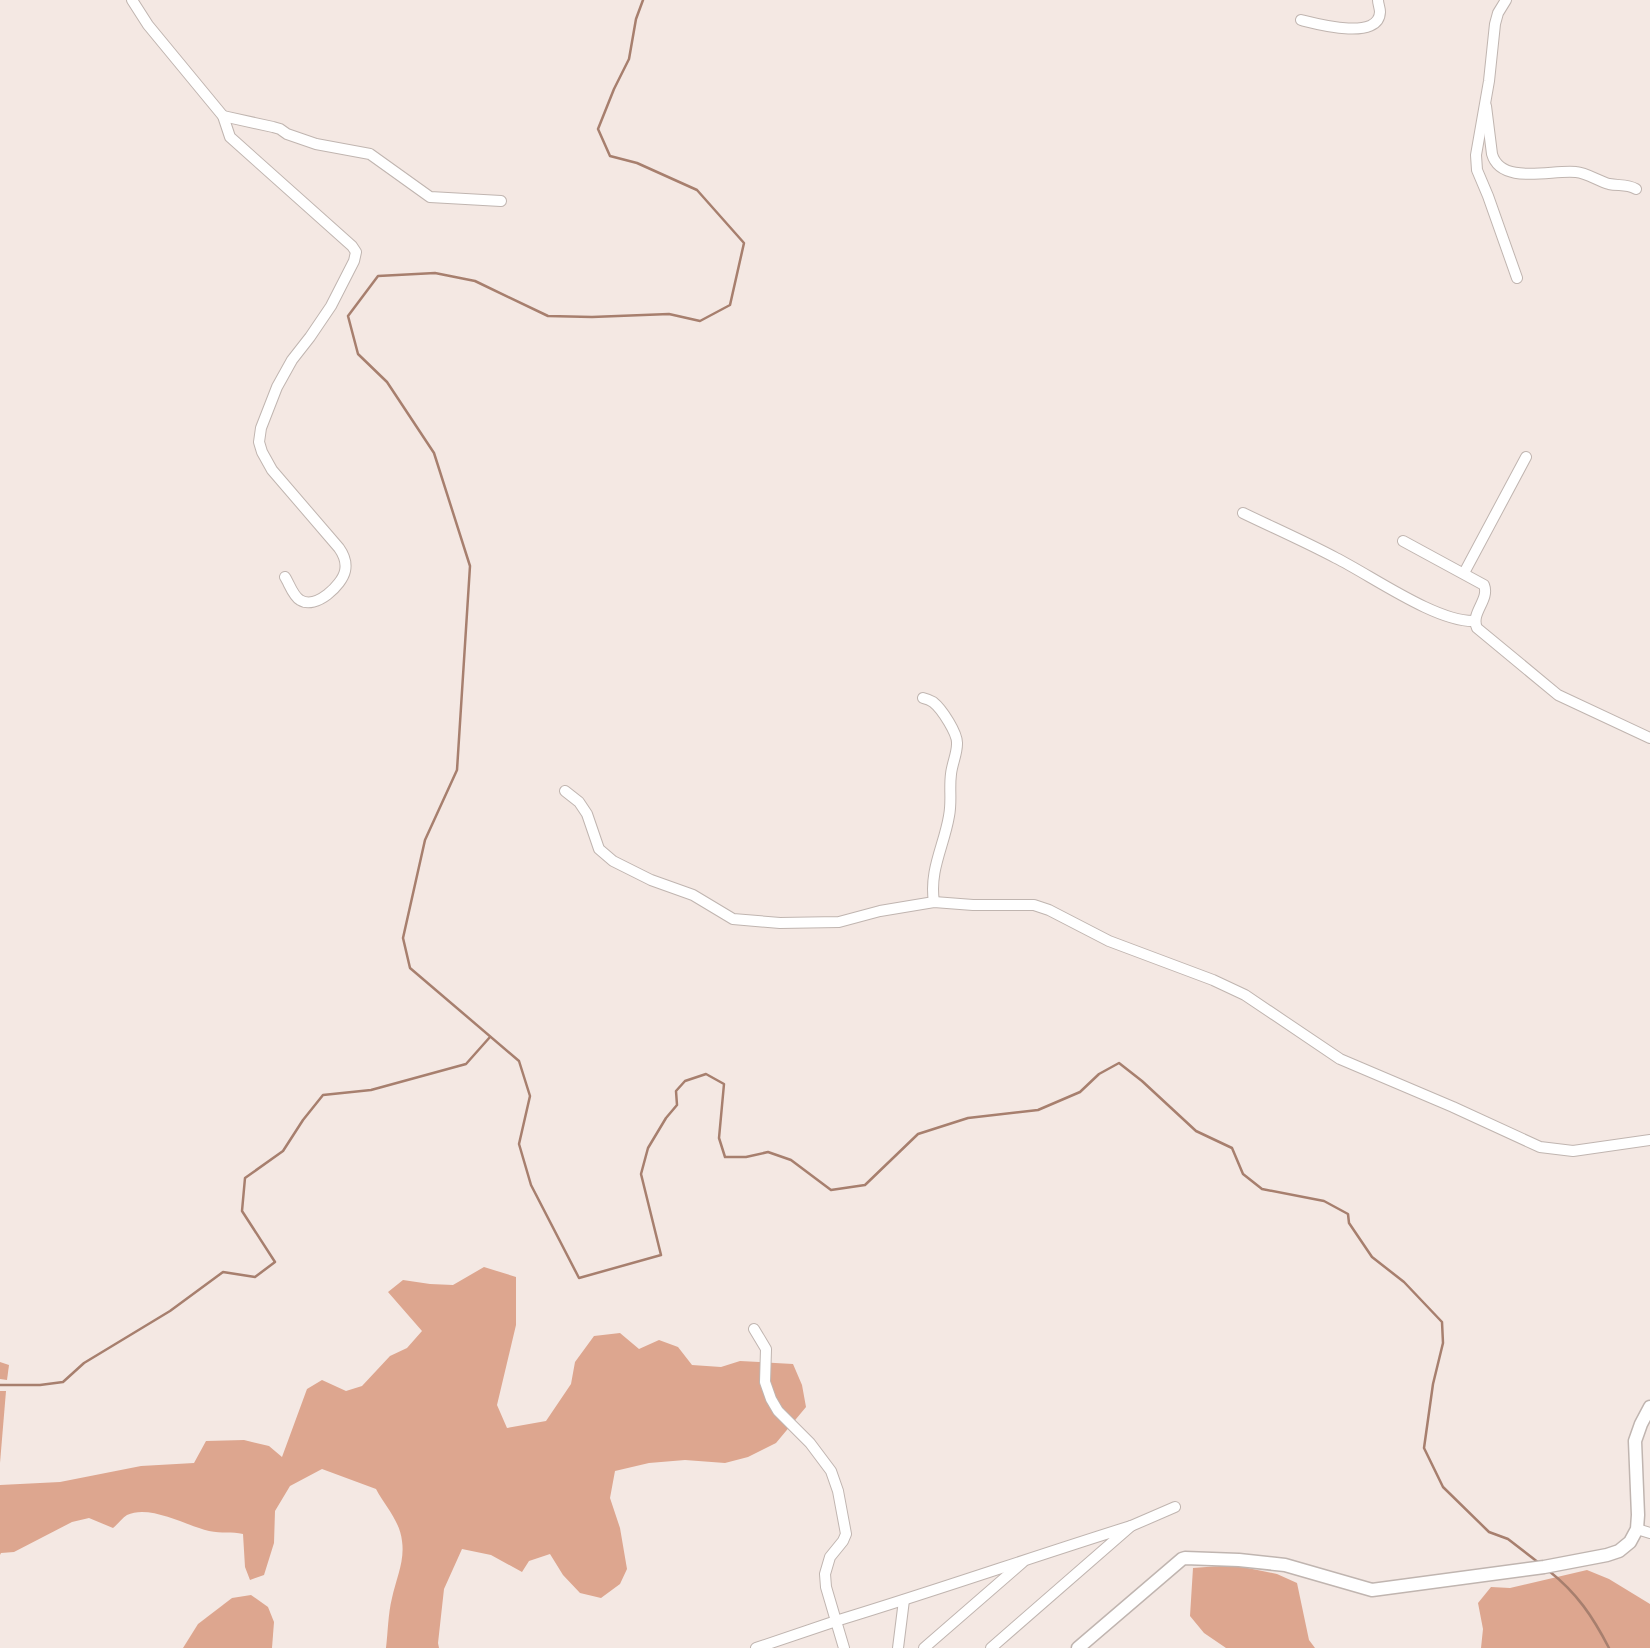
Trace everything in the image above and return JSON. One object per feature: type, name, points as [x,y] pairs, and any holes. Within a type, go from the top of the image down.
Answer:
[{"type":"street","points":[[132,0],[148,25],[223,116],[230,137],[352,246],[356,252],[354,261],[331,306],[310,338],[292,360],[277,387],[262,428],[259,442],[272,470],[340,548],[346,561],[346,569],[343,578],[331,593],[313,601],[302,602],[298,599],[285,576]]},
{"type":"street","points":[[1301,20],[1347,29],[1363,29],[1375,21],[1380,14],[1378,0]]},
{"type":"street","points":[[1506,0],[1498,13],[1495,24],[1486,102],[1476,155],[1477,170],[1517,278]]},
{"type":"street","points":[[1486,102],[1492,154],[1494,161],[1500,168],[1536,174],[1577,172],[1610,184],[1636,189]]},
{"type":"street","points":[[223,116],[280,128],[287,134],[316,144],[370,154],[430,197],[501,201]]},
{"type":"street","points":[[1464,573],[1526,457]]},
{"type":"street","points":[[1243,513],[1336,558],[1408,598],[1454,619],[1474,620]]},
{"type":"street","points":[[1403,541],[1484,585],[1486,590],[1474,620],[1477,628],[1558,695],[1650,738]]},
{"type":"street","points":[[923,698],[932,700],[940,708],[958,741],[951,774],[952,801],[949,819],[940,844],[933,877],[934,902]]},
{"type":"street","points":[[565,791],[579,802],[588,814],[599,849],[613,862],[651,880],[693,895],[733,919],[780,923],[839,922],[880,911],[934,902],[973,905],[1034,905],[1049,910],[1108,941],[1213,980],[1245,995],[1340,1060],[1453,1107],[1540,1147],[1573,1151],[1650,1140]]},
{"type":"street","points":[[754,1330],[766,1349],[765,1382],[771,1399],[778,1411],[810,1443],[830,1471],[838,1492],[846,1534],[843,1541],[830,1557],[825,1574],[826,1587],[844,1648]]},
{"type":"street","points":[[1078,1648],[1182,1559],[1239,1560],[1285,1565],[1378,1590],[1544,1567],[1608,1555],[1619,1551],[1630,1542],[1637,1529],[1635,1441],[1650,1407]]},
{"type":"street","points":[[756,1648],[1027,1558],[1131,1526],[1176,1507]]},
{"type":"street","points":[[991,1648],[1131,1526]]},
{"type":"street","points":[[1637,1529],[1650,1533]]},
{"type":"street","points":[[924,1648],[1027,1558]]},
{"type":"street","points":[[898,1648],[904,1600]]},
{"type":"shaded area","points":[[484,1267],[516,1277],[516,1325],[497,1405],[507,1428],[546,1421],[571,1384],[575,1362],[594,1336],[620,1333],[639,1349],[659,1340],[678,1347],[692,1365],[721,1367],[740,1361],[793,1364],[802,1385],[806,1407],[776,1443],[748,1457],[725,1463],[685,1460],[649,1463],[615,1471],[610,1498],[620,1528],[627,1569],[620,1584],[601,1598],[580,1593],[563,1575],[550,1554],[529,1561],[522,1572],[491,1555],[462,1549],[444,1589],[439,1648],[386,1648],[391,1604],[402,1556],[401,1534],[392,1514],[376,1489],[322,1469],[290,1486],[275,1511],[274,1543],[264,1575],[250,1580],[245,1567],[243,1534],[209,1531],[168,1517],[146,1512],[136,1512],[127,1515],[113,1528],[89,1518],[72,1522],[14,1552],[1,1553],[0,1555],[0,1485],[60,1482],[141,1466],[194,1463],[206,1441],[244,1440],[269,1446],[282,1457],[307,1389],[322,1380],[346,1391],[362,1386],[390,1356],[407,1348],[422,1331],[388,1292],[403,1280],[453,1285]]},
{"type":"shaded area","points":[[0,1362],[9,1365],[7,1380],[0,1379]]},
{"type":"shaded area","points":[[0,1391],[6,1391],[0,1463]]},
{"type":"shaded area","points":[[1233,1565],[1277,1574],[1297,1583],[1309,1640],[1315,1648],[1226,1648],[1204,1633],[1190,1616],[1193,1568]]},
{"type":"shaded area","points":[[1587,1570],[1609,1579],[1650,1604],[1650,1648],[1481,1648],[1483,1629],[1478,1603],[1491,1587],[1510,1588]]},
{"type":"shaded area","points":[[251,1595],[268,1607],[274,1622],[272,1648],[183,1648],[198,1624],[232,1598]]},
{"type":"waterway","points":[[643,0],[636,19],[629,59],[614,89],[598,129],[610,156],[637,163],[697,190],[744,243],[730,305],[700,321],[669,314],[592,317],[548,316],[475,281],[435,273],[378,276],[348,316],[358,354],[387,382],[434,453],[470,566],[457,770],[425,840],[403,938],[410,968],[519,1061],[530,1096],[519,1144],[531,1185],[579,1278],[661,1255],[641,1174],[648,1148],[666,1118],[677,1105],[676,1091],[685,1081],[706,1074],[724,1084],[719,1138],[725,1157],[746,1157],[768,1152],[791,1160],[831,1190],[865,1185],[918,1134],[968,1118],[1038,1110],[1080,1092],[1099,1074],[1119,1063],[1142,1081],[1196,1131],[1232,1148],[1243,1174],[1262,1189],[1324,1201],[1348,1214],[1349,1223],[1372,1257],[1404,1282],[1442,1322],[1443,1343],[1433,1384],[1424,1448],[1443,1487],[1489,1532],[1508,1539],[1539,1563]]},
{"type":"waterway","points":[[0,1385],[40,1385],[63,1382],[84,1363],[170,1311],[223,1272],[255,1277],[275,1262],[242,1211],[245,1178],[283,1151],[303,1120],[323,1095],[371,1090],[466,1064],[490,1037]]},
{"type":"waterway","points":[[1549,1571],[1584,1606],[1609,1648]]}]
